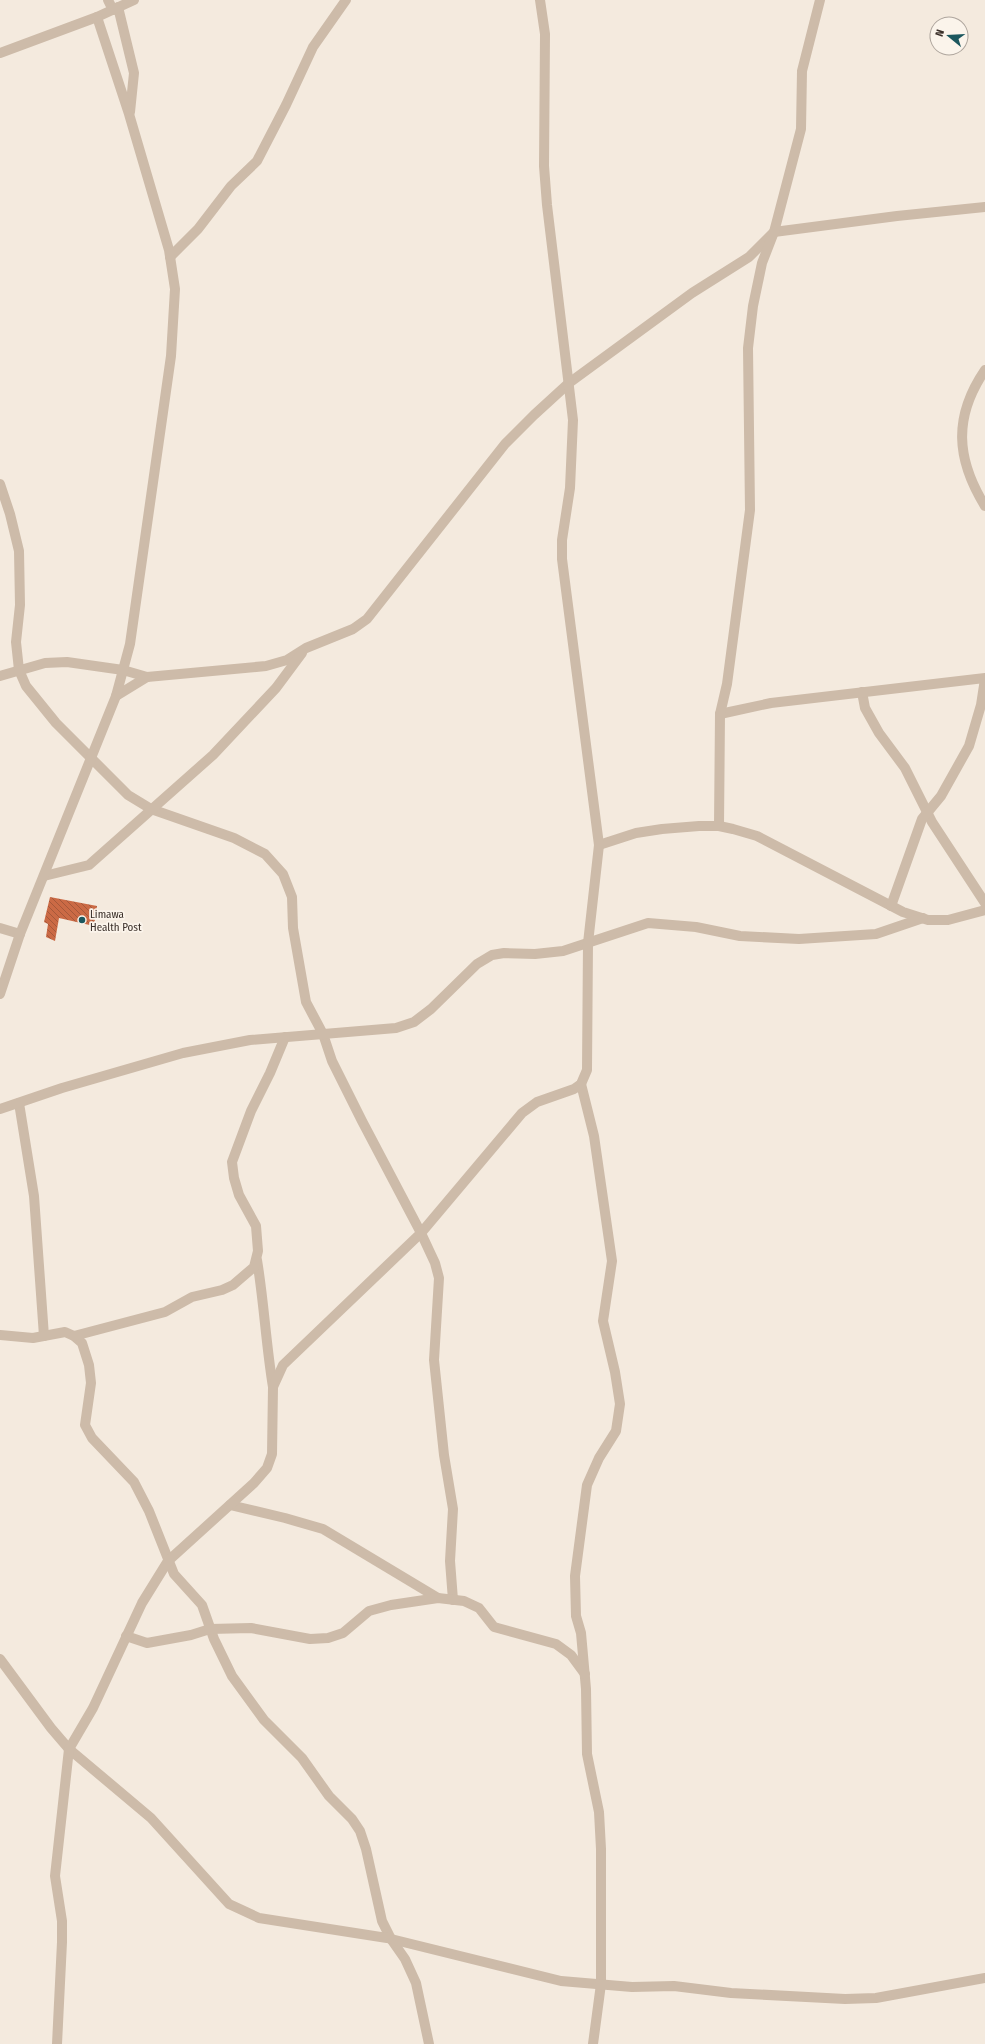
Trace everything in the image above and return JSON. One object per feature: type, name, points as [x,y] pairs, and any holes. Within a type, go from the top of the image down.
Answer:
[{"type":"street","points":[[108,0],[116,8],[134,73],[129,114]]},
{"type":"street","points":[[0,53],[97,17],[134,0]]},
{"type":"street","points":[[170,257],[198,229],[231,186],[257,161],[286,105],[313,47],[332,17],[346,0]]},
{"type":"street","points":[[273,1387],[283,1365],[421,1233],[522,1113],[537,1102],[574,1089],[581,1084],[588,1070],[588,944],[599,845],[562,560],[562,540],[570,488],[573,420],[547,205],[544,166],[545,34],[540,0]]},
{"type":"street","points":[[719,826],[720,714],[728,676],[750,510],[748,348],[753,306],[762,263],[774,232],[801,129],[802,71],[820,0]]},
{"type":"street","points":[[0,994],[20,934],[116,696],[130,644],[171,356],[175,289],[170,257],[129,114],[97,17]]},
{"type":"street","points":[[0,676],[45,663],[67,662],[123,670],[146,677],[266,666],[287,660],[306,648],[353,629],[367,618],[505,444],[569,383],[692,293],[749,256],[774,232],[897,216],[985,207]]},
{"type":"street","points":[[985,370],[974,386],[965,408],[962,439],[966,465],[976,491],[985,506]]},
{"type":"street","points":[[0,484],[10,514],[19,551],[20,605],[16,642],[20,670],[26,686],[56,723],[128,795],[151,809],[234,838],[265,854],[283,874],[292,897],[293,928],[306,1002],[323,1034],[332,1061],[421,1233],[435,1263],[439,1278],[434,1360],[444,1455],[453,1509],[450,1561],[453,1600]]},
{"type":"street","points":[[44,876],[89,865],[213,755],[276,688],[306,648]]},
{"type":"street","points":[[116,696],[146,677]]},
{"type":"street","points":[[720,714],[771,703],[985,678],[981,705],[969,746],[941,796],[922,819],[891,906]]},
{"type":"street","points":[[862,692],[865,708],[880,734],[905,768],[927,812],[985,903]]},
{"type":"street","points":[[599,845],[636,833],[662,829],[719,826],[757,836],[891,906],[924,918],[948,920],[985,910]]},
{"type":"street","points":[[0,1109],[62,1088],[183,1054],[250,1040],[396,1028],[414,1022],[431,1009],[477,964],[492,955],[504,953],[535,954],[563,951],[648,923],[696,927],[740,936],[799,939],[876,934],[924,918]]},
{"type":"street","points":[[0,928],[20,934]]},
{"type":"street","points":[[57,2044],[62,1921],[55,1876],[69,1749],[93,1708],[142,1603],[168,1561],[230,1505],[267,1468],[272,1454],[273,1387],[266,1350],[262,1290],[257,1260],[256,1226],[239,1195],[234,1178],[232,1162],[252,1111],[285,1038]]},
{"type":"street","points":[[581,1084],[594,1136],[612,1262],[603,1321],[615,1372],[620,1404],[616,1431],[599,1458],[588,1485],[581,1523],[575,1601],[585,1674],[587,1754],[599,1812],[601,1849],[601,1984],[593,2044]]},
{"type":"street","points":[[19,1103],[34,1196],[44,1336]]},
{"type":"street","points":[[74,1336],[165,1312],[192,1297],[222,1290],[233,1285],[246,1276],[254,1267],[257,1260]]},
{"type":"street","points":[[0,1335],[33,1338],[57,1332],[65,1332],[74,1336],[82,1343],[89,1365],[91,1391],[85,1424],[92,1438],[134,1482],[149,1511],[174,1574],[202,1605],[210,1629],[232,1676],[264,1720],[302,1758],[329,1796],[352,1819],[360,1832],[366,1849],[382,1920],[391,1939],[405,1959],[416,1983],[428,2044]]},
{"type":"street","points":[[230,1505],[323,1529],[438,1598]]},
{"type":"street","points":[[126,1636],[147,1643],[185,1636],[210,1629],[251,1628],[310,1639],[328,1638],[343,1633],[369,1611],[391,1605],[438,1598],[464,1601],[479,1608],[494,1627],[556,1644],[571,1655],[585,1674]]},
{"type":"street","points":[[1,1661],[51,1728],[69,1749],[151,1818],[229,1904],[259,1918],[391,1939],[548,1979],[632,1987],[674,1986],[732,1993],[845,1999],[876,1998],[985,1978]]},
{"type":"building","name":"Limawa Health Post","points":[[50,897],[97,906],[94,926],[59,918],[55,941],[46,937],[48,924],[44,922]]},
{"type":"place","name":"Limawa Health Post","points":[[82,920]]}]
